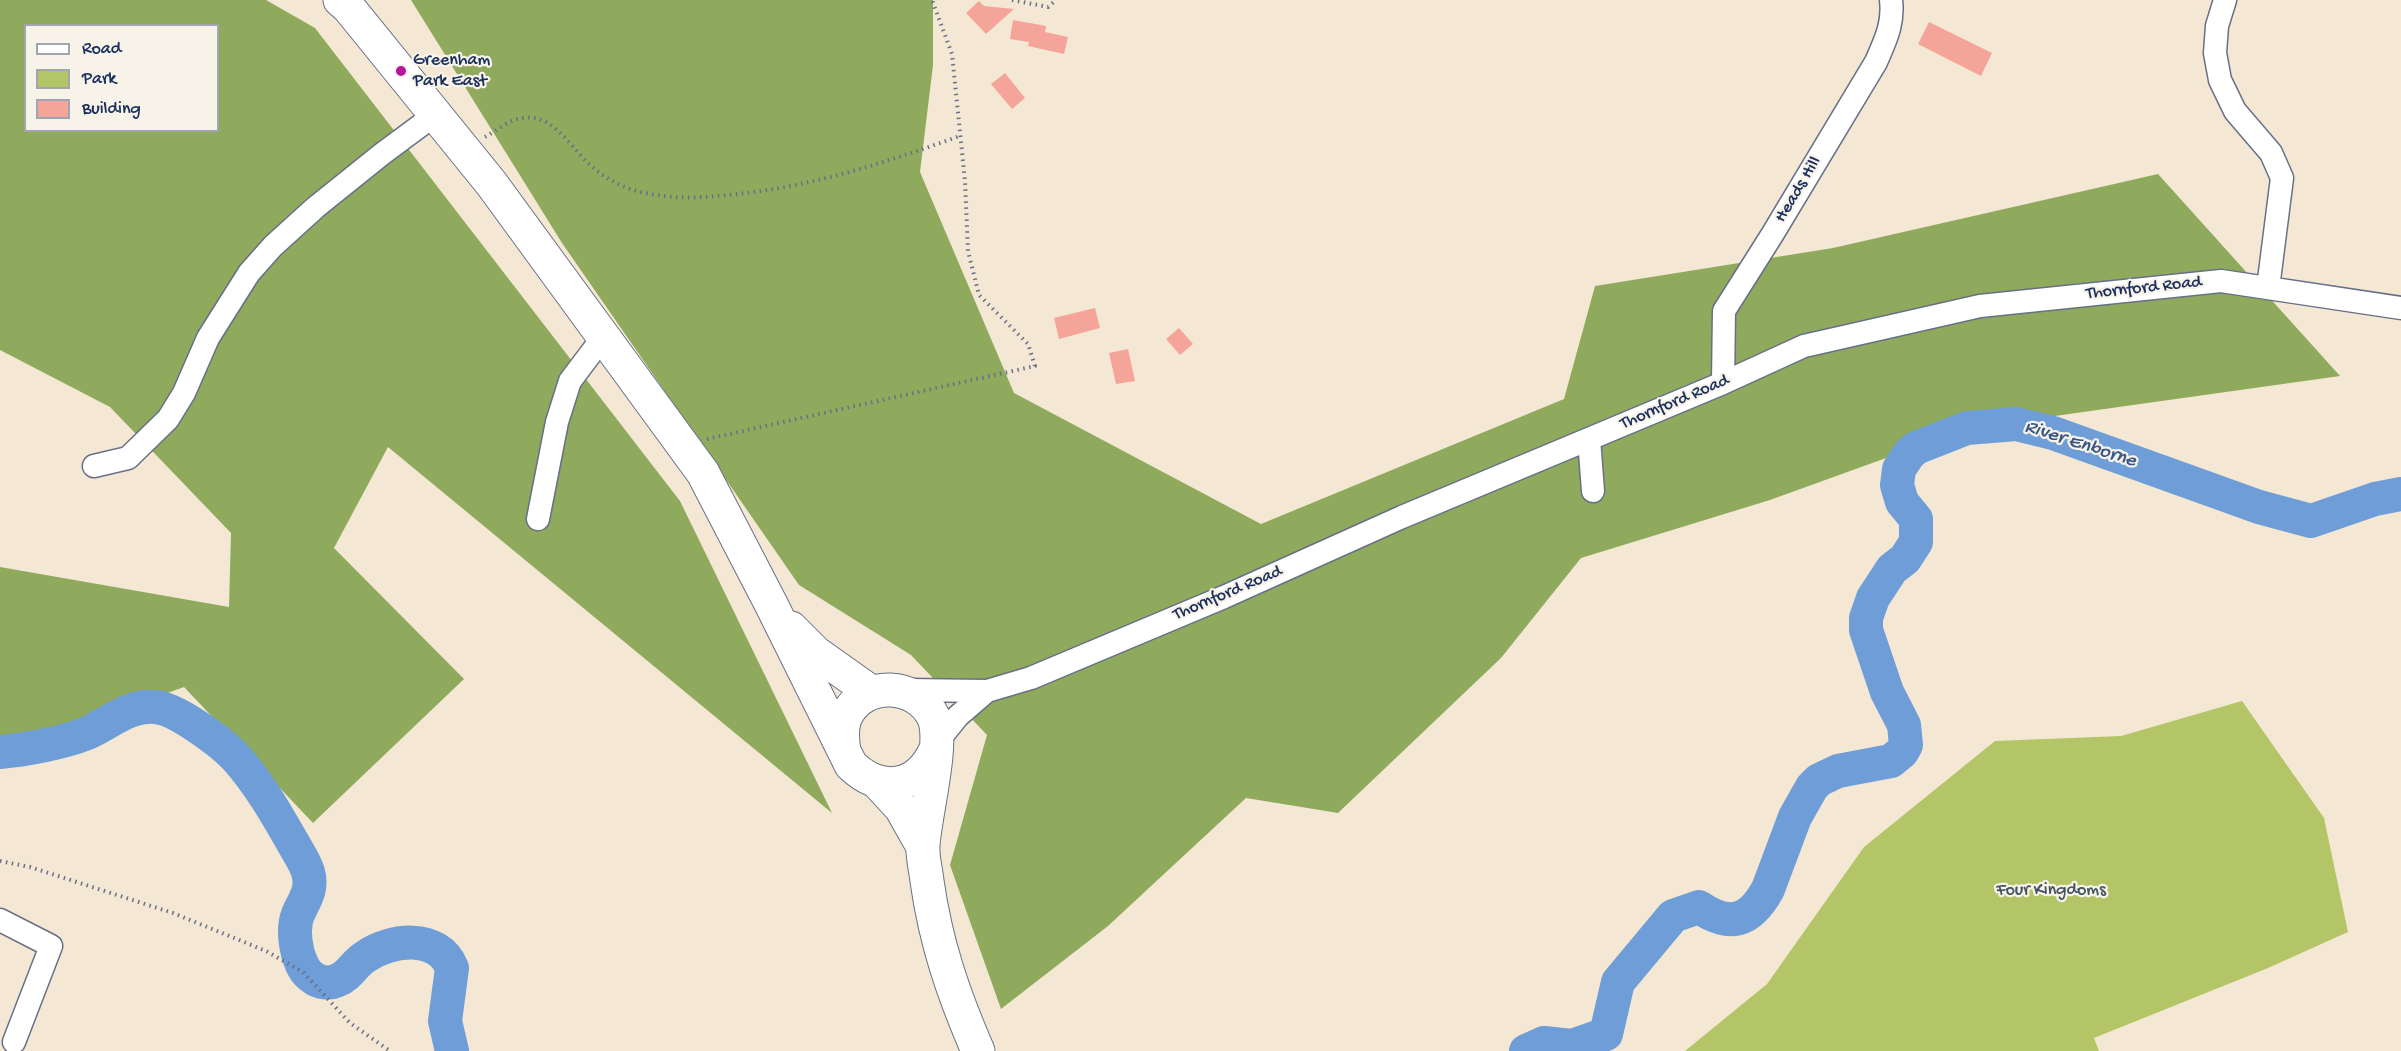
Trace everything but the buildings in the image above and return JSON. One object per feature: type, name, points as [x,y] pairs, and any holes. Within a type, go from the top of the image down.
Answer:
[{"type":"highway","points":[[344,3],[464,148],[703,473],[851,765],[862,776],[878,783],[894,784],[916,776],[929,764],[936,746]]},
{"type":"highway","points":[[771,604],[816,653],[884,691],[912,694],[923,702],[933,716],[936,746],[923,846],[933,922],[953,992],[978,1051]]},
{"type":"highway","points":[[844,751],[841,735],[846,716],[856,702],[884,691]]},
{"type":"highway","points":[[878,783],[901,808],[923,846]]},
{"type":"street","name":"Heads Hill","points":[[1723,383],[1724,310],[1876,62],[1888,35],[1893,14],[1891,0]]},
{"type":"street","points":[[2225,0],[2217,26],[2215,53],[2220,80],[2235,111],[2271,153],[2282,178],[2268,288]]},
{"type":"street","points":[[94,466],[128,458],[168,419],[184,393],[208,338],[249,273],[273,246],[373,160],[436,114]]},
{"type":"street","name":"Thornford Road","points":[[884,691],[987,691],[1031,678],[1723,383],[1804,346],[1980,306],[2221,281],[2401,308]]},
{"type":"street","points":[[538,519],[557,422],[570,381],[603,336]]},
{"type":"street","points":[[1589,439],[1593,491]]},
{"type":"street","name":"Thornford Road","points":[[936,746],[958,716],[987,691]]},
{"type":"street","points":[[0,920],[51,946],[14,1042]]},
{"type":"path","points":[[682,444],[1035,366],[1028,344],[979,295],[968,251],[952,54],[932,0]]},
{"type":"path","points":[[1012,0],[1048,7],[1056,0]]},
{"type":"path","points":[[464,148],[520,118],[540,118],[560,133],[587,162],[614,183],[643,193],[673,198],[693,198],[757,192],[826,179],[884,164],[960,136]]},
{"type":"path","points":[[0,861],[30,867],[174,913],[266,951],[303,972],[350,1023],[390,1051]]},
{"type":"green space","points":[[0,0],[266,0],[315,28],[680,501],[832,813],[388,447],[334,548],[464,679],[313,823],[184,687],[18,747],[0,745],[0,567],[229,607],[231,533],[110,407],[0,350]]},
{"type":"green space","points":[[411,0],[933,0],[933,65],[920,172],[1014,393],[1261,524],[1564,399],[1595,286],[1833,248],[2158,174],[2340,376],[1969,428],[1770,500],[1581,558],[1501,658],[1338,813],[1246,798],[1108,926],[1001,1009],[950,865],[987,735],[911,655],[799,585],[562,243]]},
{"type":"green space","name":"Four Kingdoms","points":[[2242,701],[2324,818],[2348,932],[2268,968],[2094,1038],[2099,1051],[1685,1051],[1767,984],[1864,847],[1995,741],[2121,736]]},
{"type":"waterway","name":"River Enborne","points":[[1526,1051],[1544,1043],[1572,1046],[1606,1034],[1618,982],[1673,916],[1699,907],[1720,918],[1730,919],[1746,915],[1754,909],[1768,889],[1795,817],[1812,787],[1819,780],[1838,771],[1891,761],[1902,752],[1906,745],[1904,725],[1887,692],[1866,630],[1866,618],[1873,598],[1892,569],[1905,559],[1916,542],[1916,519],[1902,502],[1897,485],[1899,469],[1916,448],[1967,428],[2016,424],[2053,433],[2259,507],[2311,521],[2375,499],[2401,494]]},
{"type":"waterway","name":"River Enborne","points":[[0,752],[43,746],[76,737],[127,712],[145,707],[164,709],[187,720],[211,736],[246,770],[268,800],[305,865],[310,884],[306,899],[296,919],[295,934],[298,954],[307,973],[318,981],[332,982],[345,976],[365,957],[387,946],[413,943],[425,944],[436,949],[452,968],[445,1021],[452,1051]]},
{"type":"place","name":"Greenham Park East","points":[[401,71]]}]
